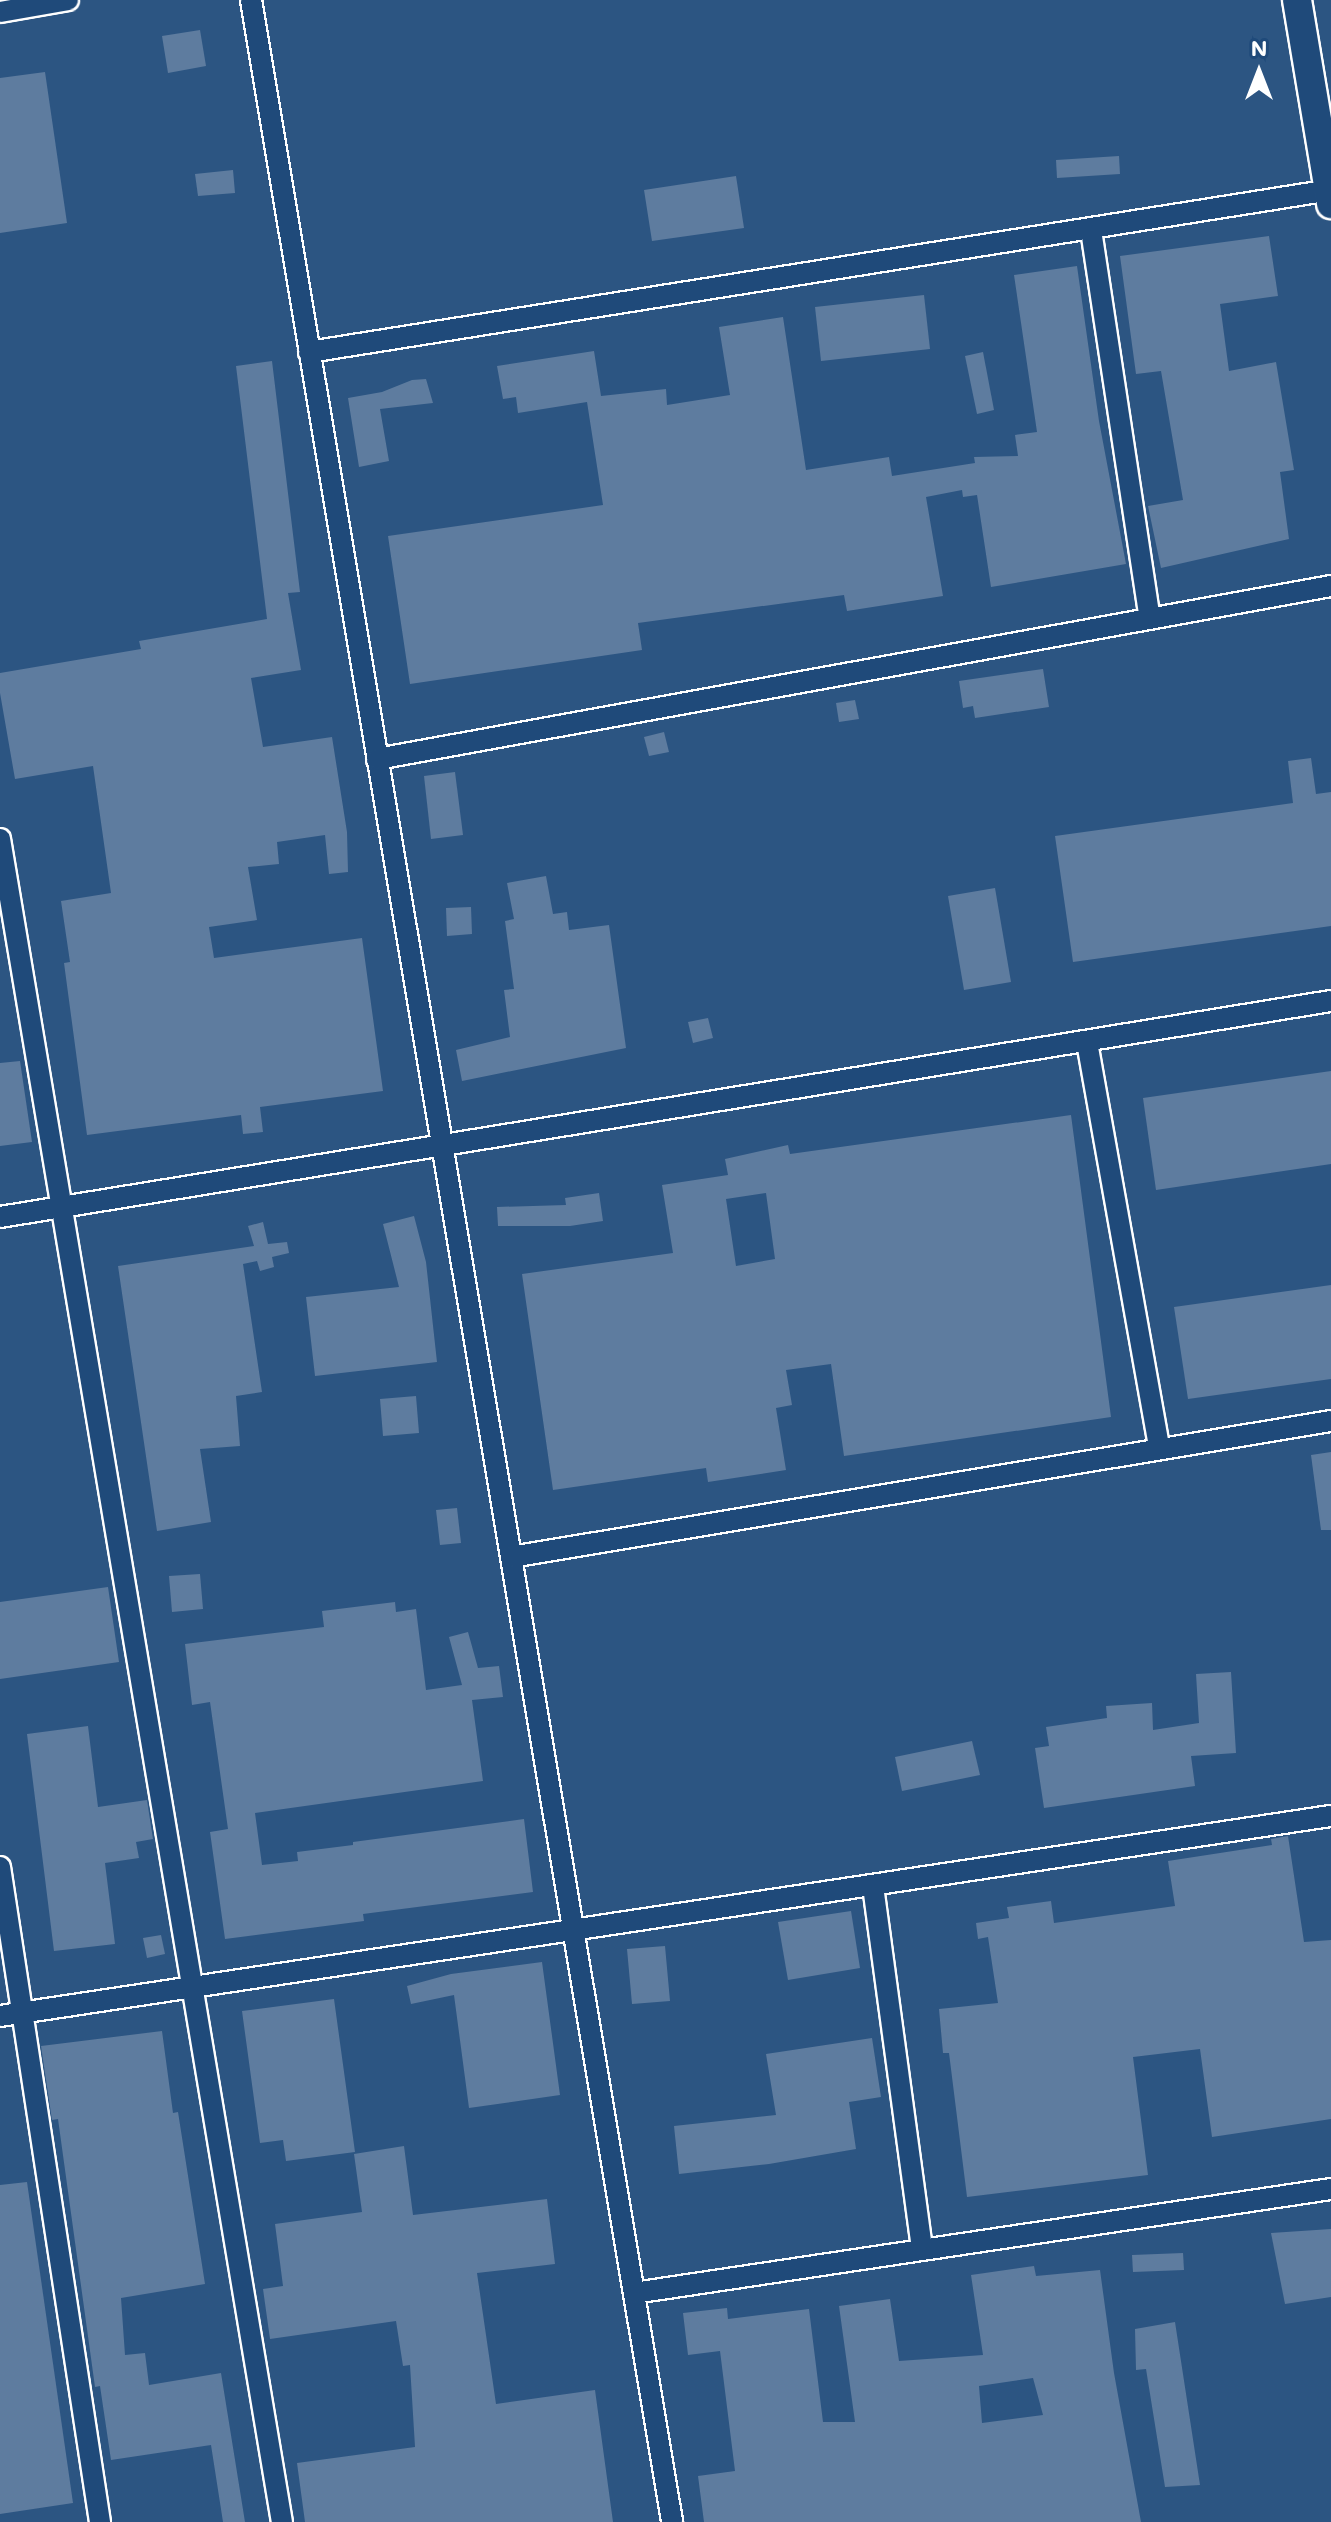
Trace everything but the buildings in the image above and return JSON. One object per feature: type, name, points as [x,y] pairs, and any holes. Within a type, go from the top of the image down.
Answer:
[{"type":"street","points":[[0,12],[68,0]]},
{"type":"street","points":[[251,0],[672,2522]]},
{"type":"street","points":[[309,352],[1330,195],[1297,0]]},
{"type":"street","points":[[1091,230],[1150,618]]},
{"type":"street","points":[[377,759],[1331,586]]},
{"type":"street","points":[[0,839],[282,2522]]},
{"type":"street","points":[[0,1217],[443,1148],[1331,1001]]},
{"type":"street","points":[[1087,1042],[1159,1447]]},
{"type":"street","points":[[511,1557],[1159,1447],[1331,1421]]},
{"type":"street","points":[[0,2016],[1331,1816]]},
{"type":"street","points":[[0,1867],[100,2522]]},
{"type":"street","points":[[873,1886],[922,2250]]},
{"type":"street","points":[[634,2293],[1331,2189]]}]
